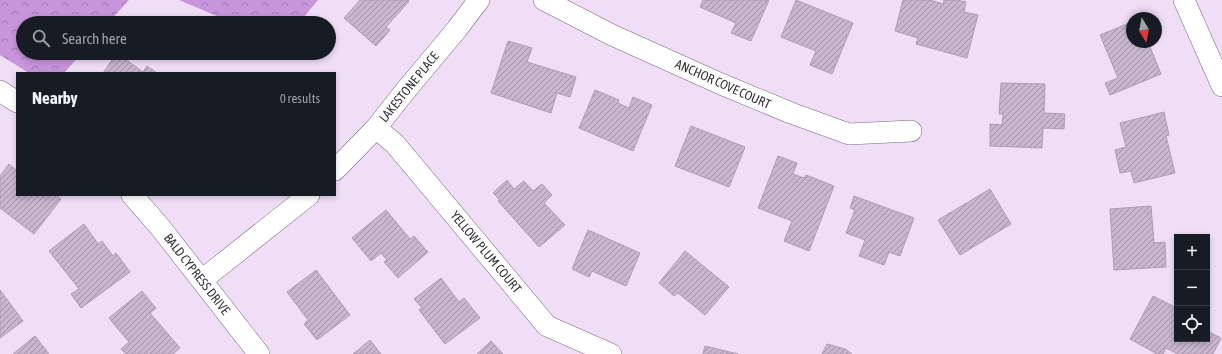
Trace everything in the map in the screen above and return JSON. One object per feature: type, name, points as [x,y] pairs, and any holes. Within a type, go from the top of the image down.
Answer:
[{"type":"street","name":"LAKESTONE PLACE","points":[[336,169],[376,128],[479,0]]},
{"type":"street","name":"ANCHOR COVE COURT","points":[[544,0],[612,35],[721,84],[791,113],[849,134],[911,131]]},
{"type":"street","points":[[1184,0],[1222,86]]},
{"type":"street","points":[[0,91],[16,101]]},
{"type":"street","name":"YELLOW PLUM COURT","points":[[376,128],[395,144],[548,326],[611,354]]},
{"type":"street","name":"BALD CYPRESS DRIVE","points":[[133,196],[160,227],[259,354]]},
{"type":"street","points":[[202,280],[309,196]]},
{"type":"green space","points":[[0,0],[129,0],[114,16],[16,16],[16,60],[76,60],[65,72],[27,72],[0,55]]},
{"type":"green space","points":[[179,0],[318,0],[305,16],[217,16]]},
{"type":"building","points":[[360,0],[409,1],[386,27],[390,30],[376,46],[344,18]]},
{"type":"building","points":[[703,0],[769,0],[751,41],[731,33],[736,23],[700,7]]},
{"type":"building","points":[[796,0],[853,23],[832,74],[810,65],[816,51],[781,37]]},
{"type":"building","points":[[903,0],[930,0],[943,4],[944,0],[966,2],[964,12],[978,15],[967,58],[916,44],[918,38],[895,31]]},
{"type":"building","points":[[1126,24],[1126,48],[1150,48],[1161,74],[1110,95],[1105,83],[1118,78],[1100,35]]},
{"type":"building","points":[[508,41],[532,48],[527,62],[576,77],[570,97],[557,93],[551,113],[491,93]]},
{"type":"building","points":[[112,60],[127,60],[143,72],[104,72]]},
{"type":"building","points":[[147,66],[156,72],[143,72]]},
{"type":"building","points":[[1001,83],[1045,84],[1044,113],[1065,114],[1064,129],[1043,128],[1042,148],[990,146],[990,124],[1002,125],[1003,114],[999,114]]},
{"type":"building","points":[[595,90],[619,100],[618,103],[629,108],[633,97],[652,105],[633,151],[579,128]]},
{"type":"building","points":[[1164,112],[1169,135],[1166,136],[1175,173],[1134,183],[1131,171],[1120,173],[1115,150],[1126,147],[1120,123]]},
{"type":"building","points":[[691,126],[745,147],[729,187],[675,166]]},
{"type":"building","points":[[778,156],[797,163],[793,174],[804,178],[806,175],[834,186],[809,251],[784,241],[792,221],[758,208]]},
{"type":"building","points":[[9,164],[16,170],[16,196],[57,196],[61,199],[34,234],[0,208],[0,176]]},
{"type":"building","points":[[507,180],[514,189],[524,181],[533,191],[542,184],[552,195],[544,203],[565,225],[539,247],[498,201],[500,200],[493,193]]},
{"type":"building","points":[[990,189],[1011,224],[960,255],[938,220]]},
{"type":"building","points":[[854,196],[914,218],[900,256],[889,252],[884,265],[859,256],[865,240],[846,233],[855,210],[850,208]]},
{"type":"building","points":[[1151,206],[1154,243],[1165,242],[1166,267],[1114,270],[1110,209]]},
{"type":"building","points":[[386,210],[410,239],[414,236],[428,252],[398,278],[384,262],[387,260],[381,253],[371,261],[352,238]]},
{"type":"building","points":[[84,224],[98,244],[102,241],[113,256],[116,253],[130,272],[81,308],[71,294],[79,289],[49,251]]},
{"type":"building","points":[[588,230],[640,253],[626,286],[592,271],[589,277],[572,269]]},
{"type":"building","points":[[685,251],[729,287],[705,315],[678,293],[674,296],[659,283]]},
{"type":"building","points":[[316,270],[350,315],[317,340],[304,324],[308,320],[287,292]]},
{"type":"building","points":[[441,278],[459,302],[464,298],[480,318],[445,344],[419,310],[422,308],[414,299]]},
{"type":"building","points":[[0,290],[23,321],[0,338]]},
{"type":"building","points":[[142,291],[156,308],[150,313],[180,348],[173,354],[126,354],[121,349],[129,342],[109,318]]},
{"type":"building","points":[[1153,296],[1174,306],[1174,342],[1210,342],[1210,332],[1221,338],[1213,354],[1178,354],[1166,348],[1163,354],[1157,354],[1130,339]]},
{"type":"building","points":[[35,336],[49,354],[13,354]]},
{"type":"building","points":[[370,340],[381,354],[353,354]]},
{"type":"building","points":[[491,341],[503,354],[477,354]]},
{"type":"building","points":[[827,344],[845,349],[852,354],[822,354]]},
{"type":"building","points":[[705,346],[738,354],[703,354]]}]
